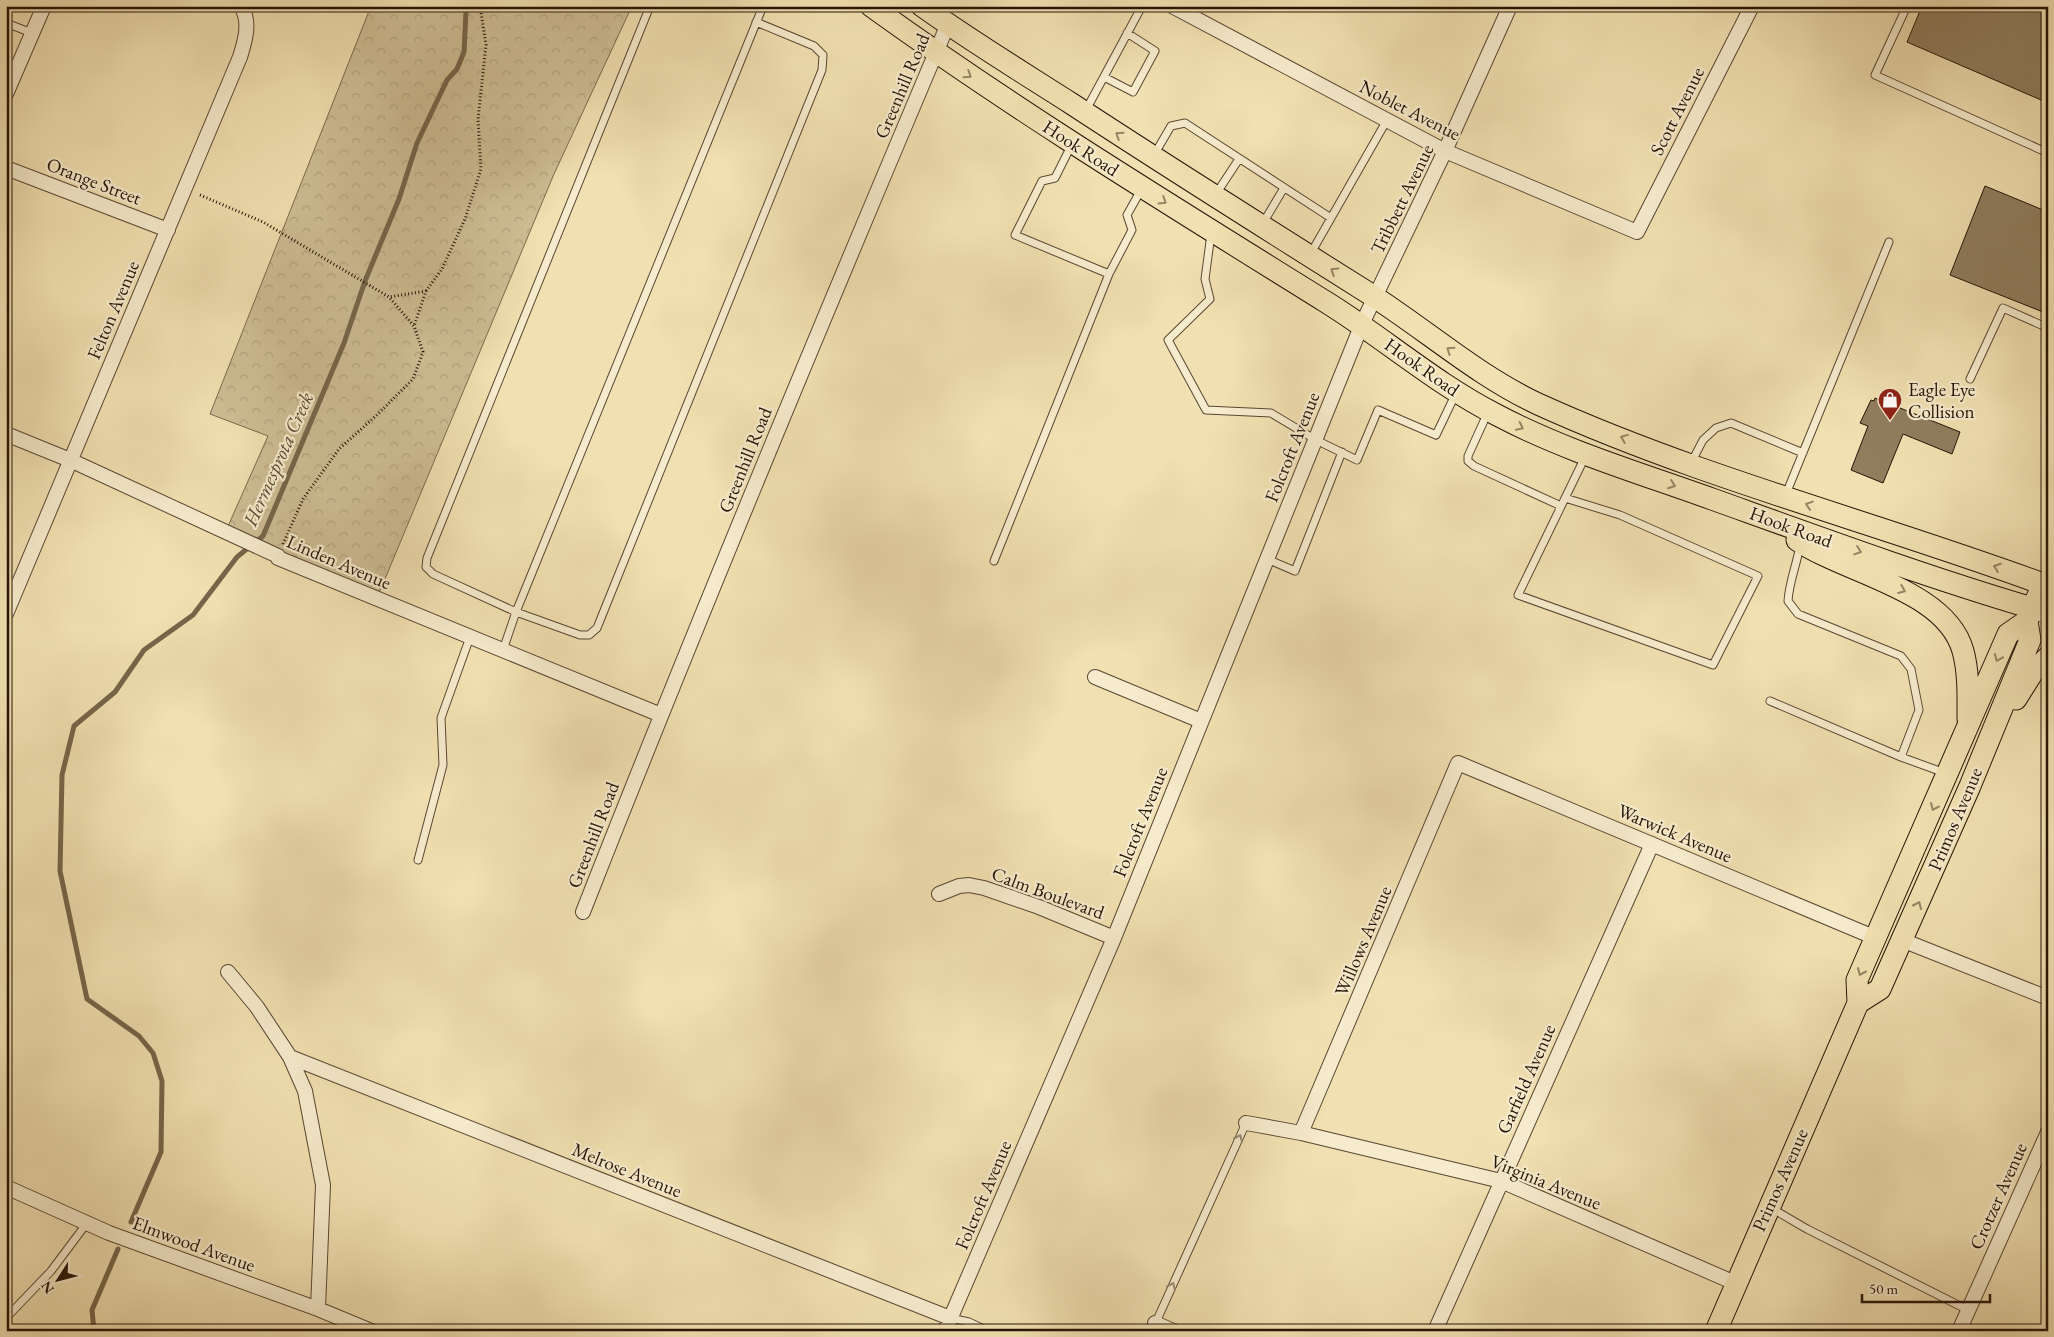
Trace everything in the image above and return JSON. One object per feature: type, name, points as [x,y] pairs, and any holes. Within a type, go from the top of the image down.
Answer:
[{"type":"main road","name":"Hook Road","points":[[871,6],[936,53],[1073,143],[1142,188],[1362,324],[1457,392],[1489,411],[1527,430],[1587,454],[2035,614]]},
{"type":"main road","name":"Hook Road","points":[[922,6],[1153,157],[1376,297],[1468,363],[1514,392],[1690,464],[1785,497],[2046,581]]},
{"type":"main road","points":[[1766,518],[1800,542],[1832,560],[1910,593],[1937,611],[1957,636],[1963,650],[1968,672],[1967,730]]},
{"type":"main road","name":"Primos Avenue","points":[[1858,1003],[1880,989],[1902,940],[2030,640],[2035,614],[2046,581]]},
{"type":"main road","name":"Primos Avenue","points":[[1716,1331],[1735,1283],[1858,1003],[1858,980],[2008,634],[2035,614]]},
{"type":"main road","points":[[1989,739],[2033,672],[2048,657]]},
{"type":"street","points":[[6,94],[44,6]]},
{"type":"street","name":"Noblet Avenue","points":[[1172,6],[1445,151],[1637,232]]},
{"type":"street","name":"Tribbett Avenue","points":[[1362,324],[1445,151],[1510,6]]},
{"type":"street","name":"Scott Avenue","points":[[1637,232],[1752,6]]},
{"type":"street","name":"Felton Avenue","points":[[6,614],[240,57],[247,29],[244,12]]},
{"type":"street","name":"Greenhill Road","points":[[584,912],[661,715],[797,383],[948,24]]},
{"type":"street","name":"Orange Street","points":[[6,168],[168,230]]},
{"type":"street","name":"Folcroft Avenue","points":[[947,1324],[1114,938],[1200,721],[1362,324]]},
{"type":"street","name":"Linden Avenue","points":[[6,434],[70,460],[278,556],[287,562],[661,715]]},
{"type":"street","points":[[1095,677],[1200,721]]},
{"type":"street","name":"Warwick Avenue","points":[[1458,763],[1876,938]]},
{"type":"street","name":"Willows Avenue","points":[[1301,1133],[1458,763]]},
{"type":"street","name":"Garfield Avenue","points":[[1435,1331],[1652,844]]},
{"type":"street","name":"Calm Boulevard","points":[[939,894],[959,886],[970,885],[984,888],[1039,907],[1114,938]]},
{"type":"street","points":[[1902,940],[2048,998]]},
{"type":"street","points":[[228,972],[257,1007],[290,1057],[305,1091],[323,1185],[318,1309]]},
{"type":"street","name":"Melrose Avenue","points":[[290,1057],[947,1324]]},
{"type":"street","name":"Virginia Avenue","points":[[1246,1123],[1301,1133],[1501,1181],[1735,1283]]},
{"type":"street","name":"Crotzer Avenue","points":[[1959,1331],[2048,1132]]},
{"type":"street","name":"Elmwood Avenue","points":[[6,1187],[87,1223],[318,1309],[371,1331]]},
{"type":"street","points":[[1153,1327],[1173,1331]]},
{"type":"lane","points":[[650,6],[427,558],[426,567],[433,574],[516,612],[580,635],[589,635],[598,628],[822,70],[822,55],[814,46],[756,22]]},
{"type":"lane","points":[[503,650],[516,612],[762,6]]},
{"type":"lane","points":[[1085,113],[1142,6]]},
{"type":"lane","points":[[1908,6],[1876,75],[2048,153]]},
{"type":"lane","points":[[6,23],[32,33]]},
{"type":"lane","points":[[1104,77],[1133,92],[1151,59],[1155,51],[1127,33]]},
{"type":"lane","points":[[1309,256],[1387,120]]},
{"type":"lane","points":[[1153,157],[1171,126],[1185,123],[1331,218]]},
{"type":"lane","points":[[1073,143],[1055,178],[1042,181],[1015,235],[1109,274]]},
{"type":"lane","points":[[1214,196],[1239,158]]},
{"type":"lane","points":[[994,561],[1109,274],[1132,230],[1127,215],[1142,188]]},
{"type":"lane","points":[[1261,226],[1284,188]]},
{"type":"lane","points":[[1212,231],[1206,279],[1210,300],[1168,340],[1206,410],[1271,413],[1316,440],[1357,460],[1378,410],[1436,435],[1457,392]]},
{"type":"lane","points":[[1785,497],[1889,242]]},
{"type":"lane","points":[[1970,379],[2003,308],[2048,328]]},
{"type":"lane","points":[[1489,411],[1468,456],[1468,460],[1474,466],[1561,506]]},
{"type":"lane","points":[[1690,464],[1703,440],[1716,428],[1730,424],[1803,453]]},
{"type":"lane","points":[[1267,559],[1295,571],[1342,452]]},
{"type":"lane","points":[[1565,498],[1620,515],[1758,576],[1713,665],[1518,595],[1561,506],[1565,498],[1587,454]]},
{"type":"lane","points":[[1800,542],[1797,563],[1788,588],[1788,601],[1798,614],[1887,648],[1902,656],[1911,668],[1919,710],[1900,757]]},
{"type":"lane","points":[[418,860],[443,765],[441,718],[470,637]]},
{"type":"lane","points":[[1770,701],[1900,757],[1948,774]]},
{"type":"lane","points":[[1153,1327],[1246,1123]]},
{"type":"lane","points":[[1768,1207],[1807,1229],[1968,1310]]},
{"type":"lane","points":[[6,1318],[51,1271],[87,1223]]},
{"type":"lane","points":[[947,1324],[969,1322],[988,1331]]},
{"type":"path","points":[[414,326],[426,291],[442,269],[466,219],[481,169],[478,119],[486,45],[480,6]]},
{"type":"path","points":[[200,196],[263,222],[389,298],[414,326],[423,352],[413,379],[339,449],[303,499],[278,556]]},
{"type":"path","points":[[389,298],[426,291]]},
{"type":"green space","points":[[371,6],[632,6],[554,174],[377,598],[225,533],[268,436],[210,414]]},
{"type":"building","points":[[1922,6],[2048,6],[2048,103],[1907,42]]},
{"type":"building","points":[[1985,186],[2048,212],[2048,314],[1950,275]]},
{"type":"building","points":[[1875,398],[1960,432],[1952,454],[1903,434],[1883,483],[1851,470],[1868,426],[1860,423],[1871,400],[1874,401]]},
{"type":"waterway","name":"Hermesprota Creek","points":[[131,1222],[161,1152],[162,1081],[153,1053],[139,1036],[87,999],[60,871],[62,775],[74,726],[115,692],[144,650],[193,615],[237,557],[263,536],[344,343],[365,281],[399,199],[417,143],[447,80],[457,69],[464,52],[466,12],[463,6]]},
{"type":"waterway","name":"Hermesprota Creek","points":[[94,1331],[92,1310],[118,1249]]},
{"type":"place","name":"Eagle Eye Collision","points":[[1890,421]]}]
